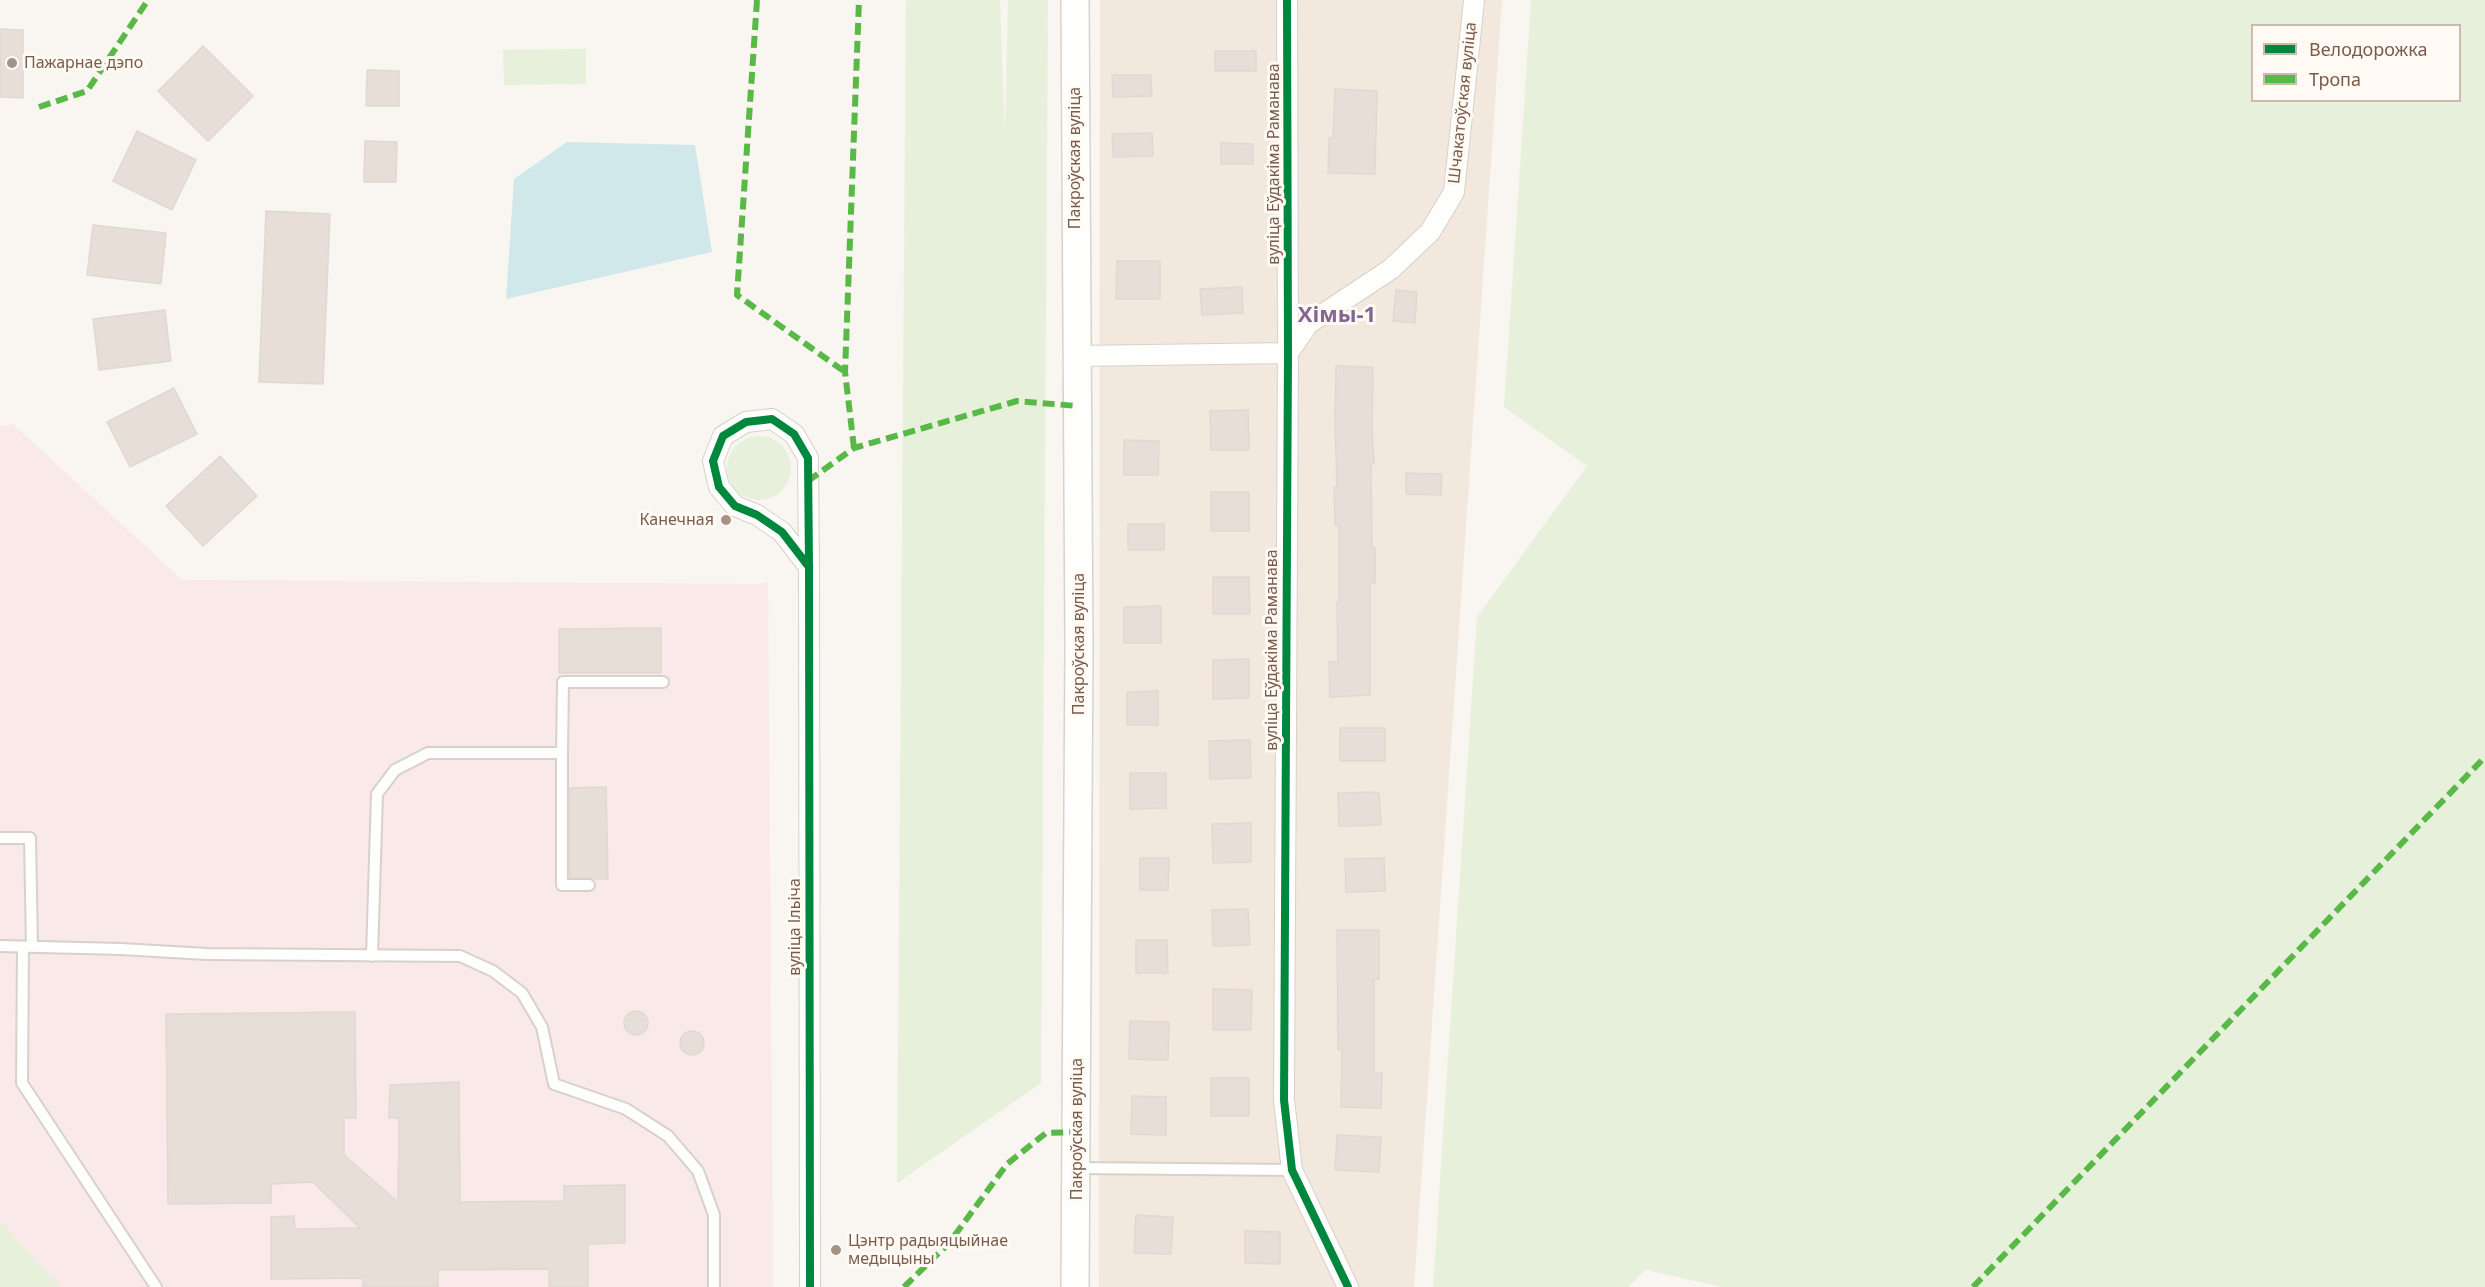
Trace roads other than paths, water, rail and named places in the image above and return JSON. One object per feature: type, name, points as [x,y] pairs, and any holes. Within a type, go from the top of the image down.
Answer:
[{"type":"street","name":"Пакроўская вуліца","points":[[1075,0],[1079,647],[1075,1287]]},
{"type":"street","name":"вуліца Еўдакіма Раманава","points":[[1287,0],[1288,352],[1284,1100],[1292,1170],[1348,1287]]},
{"type":"street","name":"Шчакатоўская вуліца","points":[[1288,352],[1308,324],[1391,269],[1430,232],[1454,192],[1473,0]]},
{"type":"street","points":[[1076,356],[1288,352]]},
{"type":"street","name":"вуліца Ільіча","points":[[809,567],[782,532],[757,516],[735,506],[719,487],[713,461],[723,436],[746,422],[772,419],[794,434],[808,458],[809,567],[810,1287]]},
{"type":"lane","points":[[590,885],[562,885],[563,682],[663,682]]},
{"type":"lane","points":[[372,956],[377,794],[395,770],[428,753],[562,753]]},
{"type":"lane","points":[[0,838],[30,838],[22,1083],[156,1287]]},
{"type":"lane","points":[[0,946],[207,954],[460,956],[493,971],[522,993],[542,1027],[554,1084],[588,1098],[626,1109],[668,1136],[698,1171],[714,1215],[714,1287]]},
{"type":"lane","points":[[1077,1168],[1292,1170]]},
{"type":"water","points":[[567,142],[695,145],[712,252],[506,299],[514,179]]},
{"type":"place","name":"Пажарнае дэпо","points":[[12,63]]},
{"type":"place","name":"Канечная","points":[[726,520]]},
{"type":"place","name":"Цэнтр радыяцыйнае медыцыны","points":[[836,1250]]},
{"type":"district","name":"Хімы-1","points":[[1337,316]]}]
